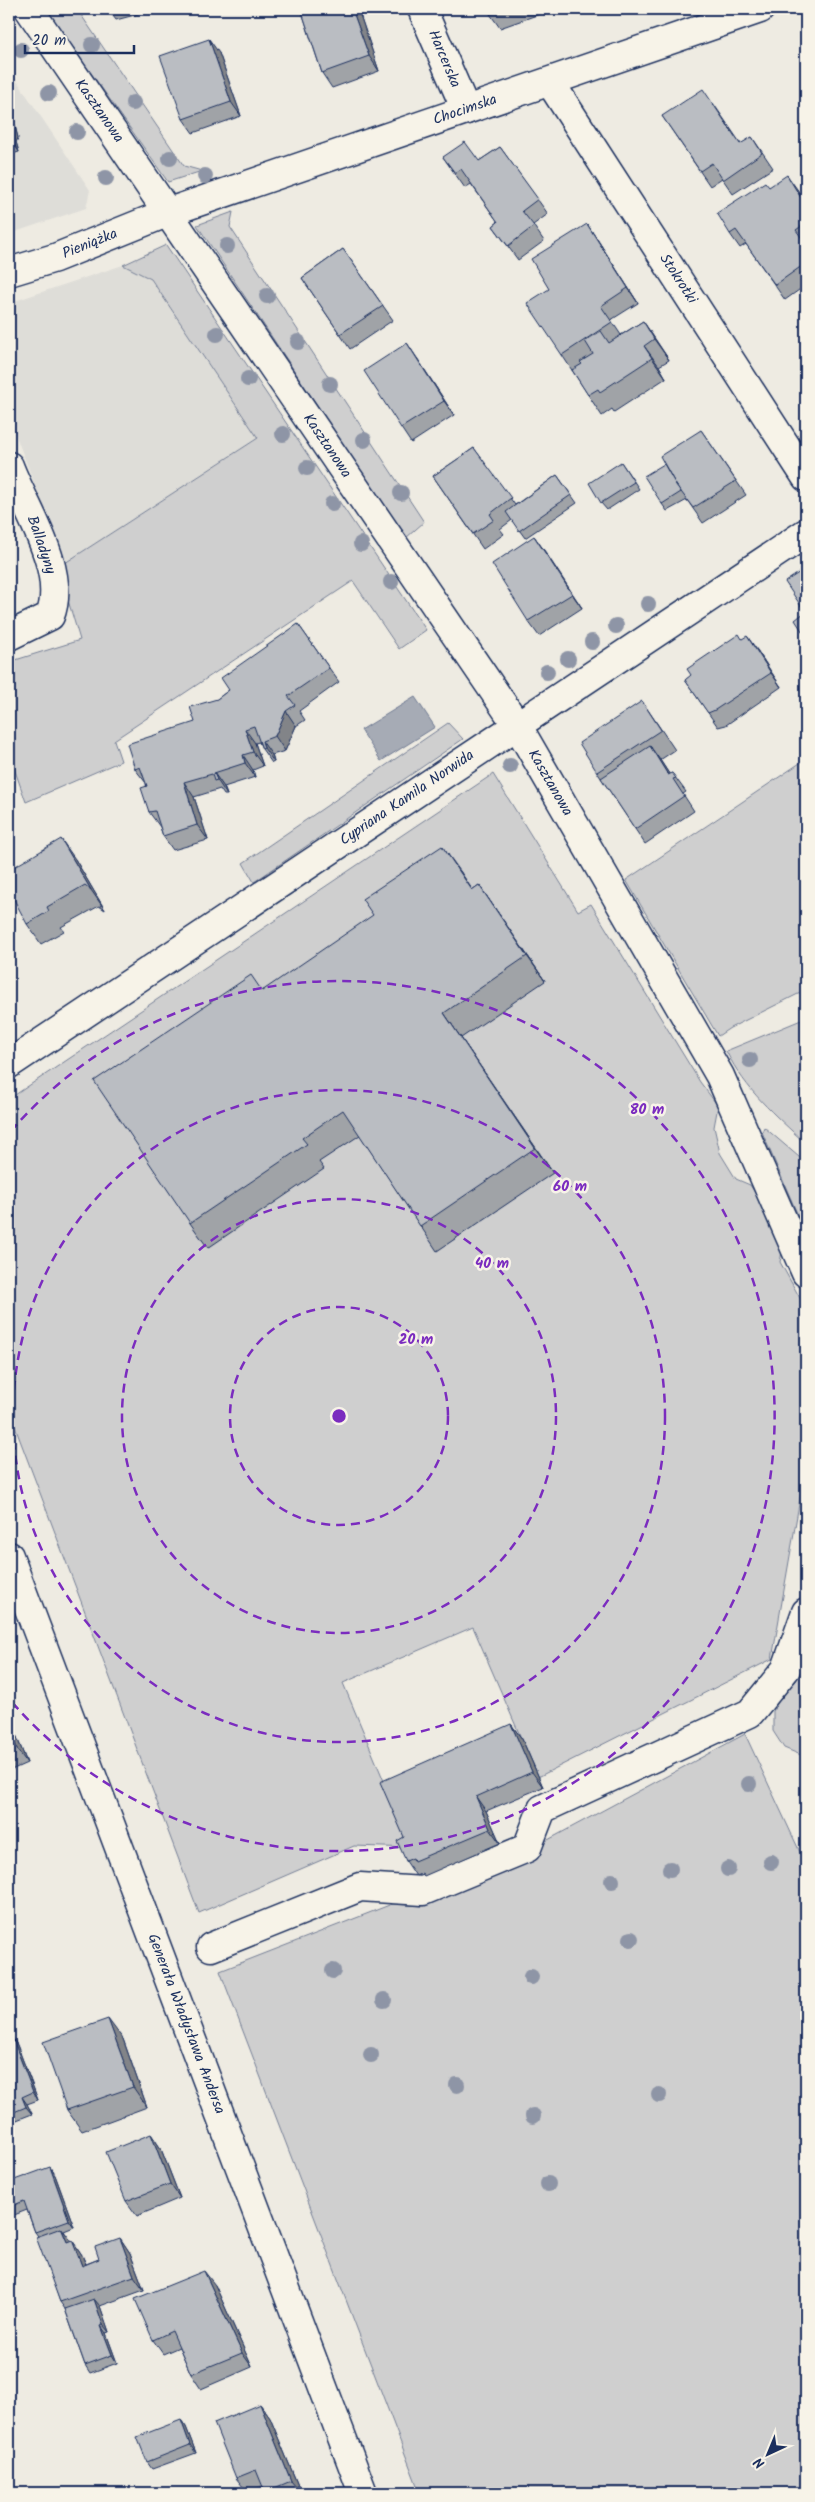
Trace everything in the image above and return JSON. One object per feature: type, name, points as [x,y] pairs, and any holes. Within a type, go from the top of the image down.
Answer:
[{"type":"street","name":"Kasztanowa","points":[[29,9],[517,725],[611,891],[720,1076],[806,1273]]},
{"type":"street","name":"Harcerska","points":[[422,9],[466,110]]},
{"type":"street","name":"Chocimska","points":[[169,212],[760,9]]},
{"type":"street","name":"Stokrotki","points":[[550,82],[806,477]]},
{"type":"street","name":"Pieniążka","points":[[9,272],[55,258],[169,212]]},
{"type":"street","name":"Balladyny","points":[[9,466],[16,486],[36,522],[55,586],[50,616],[9,636]]},
{"type":"street","name":"Cypriana Kamila Norwida","points":[[9,1064],[806,533]]},
{"type":"street","name":"Generała Władysława Andersa","points":[[9,1556],[363,2493]]},
{"type":"street","points":[[212,1947],[360,1887],[423,1891],[527,1848],[542,1809],[750,1713],[786,1669],[806,1612]]},
{"type":"shaded area","points":[[46,9],[77,9],[184,166],[202,171],[168,182]]},
{"type":"shaded area","points":[[9,69],[90,190],[86,208],[9,234]]},
{"type":"shaded area","points":[[233,212],[230,227],[424,522],[406,538],[197,225]]},
{"type":"shaded area","points":[[166,245],[426,630],[399,649],[353,581],[114,740],[121,761],[26,802],[9,754],[9,662],[80,640],[67,597],[65,563],[258,438],[151,279],[123,265]]},
{"type":"shaded area","points":[[123,265],[151,279],[258,438],[65,563],[9,418],[9,303]]},
{"type":"shaded area","points":[[415,697],[435,727],[381,761],[361,730]]},
{"type":"shaded area","points":[[448,723],[463,739],[254,882],[243,863]]},
{"type":"shaded area","points":[[806,759],[806,990],[730,1028],[718,1036],[626,880]]},
{"type":"shaded area","points":[[493,774],[578,911],[591,904],[700,1082],[718,1106],[714,1127],[720,1153],[736,1179],[750,1185],[768,1212],[783,1246],[780,1262],[806,1309],[806,1480],[803,1481],[772,1659],[538,1777],[473,1627],[343,1683],[412,1848],[354,1846],[199,1913],[9,1411],[9,1099]]},
{"type":"shaded area","points":[[806,1018],[806,1144],[752,1090],[726,1051]]},
{"type":"shaded area","points":[[764,1127],[806,1163],[806,1234],[762,1132]]},
{"type":"shaded area","points":[[806,1653],[806,1754],[801,1755],[784,1748],[773,1731],[773,1711],[782,1695],[796,1681]]},
{"type":"shaded area","points":[[745,1734],[806,1865],[806,2493],[420,2493],[220,1971],[392,1904],[425,1906]]},
{"type":"building","points":[[301,9],[352,9],[369,56],[322,73]]},
{"type":"building","points":[[488,9],[504,9],[490,14]]},
{"type":"building","points":[[209,39],[231,102],[183,119],[160,56]]},
{"type":"building","points":[[703,89],[740,144],[752,137],[762,153],[723,180],[712,163],[700,171],[662,116]]},
{"type":"building","points":[[465,142],[479,161],[500,147],[538,199],[522,211],[534,226],[508,246],[493,226],[498,222],[461,169],[455,173],[443,157]]},
{"type":"building","points":[[787,175],[806,206],[806,223],[796,230],[806,244],[806,263],[775,285],[736,230],[730,234],[717,213],[765,182],[769,187]]},
{"type":"building","points":[[587,224],[628,288],[601,306],[612,322],[562,355],[527,303],[549,289],[531,259]]},
{"type":"building","points":[[343,249],[383,306],[340,334],[302,278]]},
{"type":"building","points":[[643,321],[654,339],[644,346],[652,358],[600,392],[598,389],[588,395],[572,370],[582,364],[580,362],[593,354],[585,341],[601,331],[609,343]]},
{"type":"building","points":[[407,343],[444,401],[401,428],[364,371]]},
{"type":"building","points":[[701,430],[736,481],[693,508],[676,485],[660,456]]},
{"type":"building","points":[[474,448],[511,498],[490,514],[494,520],[473,534],[433,476]]},
{"type":"building","points":[[621,462],[634,482],[601,503],[589,483]]},
{"type":"building","points":[[664,464],[681,492],[662,504],[644,476]]},
{"type":"building","points":[[557,475],[571,495],[519,531],[506,512]]},
{"type":"building","points":[[534,536],[572,594],[528,621],[492,564]]},
{"type":"building","points":[[806,568],[806,637],[795,620],[805,612],[785,582]]},
{"type":"building","points":[[298,624],[329,668],[288,696],[295,705],[286,711],[275,736],[262,741],[264,748],[262,749],[254,726],[245,729],[253,752],[243,755],[245,763],[214,773],[217,780],[214,781],[212,774],[184,782],[197,825],[163,836],[155,811],[149,812],[141,788],[147,786],[140,767],[135,769],[127,744],[195,722],[190,707],[217,699],[229,690],[221,678]]},
{"type":"building","points":[[739,634],[742,639],[747,636],[771,673],[708,713],[685,680],[691,675],[687,669]]},
{"type":"building","points":[[642,701],[661,730],[597,772],[579,743]]},
{"type":"building","points":[[650,746],[668,775],[672,773],[676,778],[673,779],[684,796],[635,829],[601,778]]},
{"type":"building","points":[[61,839],[91,890],[85,885],[47,907],[49,911],[27,924],[9,890],[9,870]]},
{"type":"building","points":[[442,846],[472,890],[479,885],[527,956],[444,1013],[535,1148],[420,1226],[343,1110],[302,1138],[307,1144],[190,1223],[94,1081],[251,975],[262,991],[373,915],[362,899]]},
{"type":"building","points":[[511,1724],[532,1772],[476,1797],[490,1829],[414,1861],[413,1858],[406,1861],[397,1841],[404,1837],[380,1782]]},
{"type":"building","points":[[9,1728],[17,1749],[9,1752]]},
{"type":"building","points":[[108,2019],[133,2087],[67,2110],[43,2042]]},
{"type":"building","points":[[12,2037],[33,2092],[22,2097],[26,2107],[9,2114],[9,2038]]},
{"type":"building","points":[[151,2134],[170,2184],[126,2201],[106,2152]]},
{"type":"building","points":[[50,2167],[69,2220],[35,2232],[24,2201],[9,2207],[9,2182]]},
{"type":"building","points":[[61,2228],[67,2242],[72,2240],[82,2266],[99,2259],[95,2247],[120,2238],[134,2276],[60,2302],[36,2237]]},
{"type":"building","points":[[204,2271],[242,2353],[191,2374],[172,2331],[153,2340],[135,2299]]},
{"type":"building","points":[[94,2299],[103,2325],[101,2326],[112,2355],[85,2365],[65,2309]]},
{"type":"building","points":[[260,2404],[291,2481],[265,2492],[256,2470],[236,2478],[214,2423]]},
{"type":"building","points":[[181,2420],[190,2445],[147,2462],[137,2437]]}]
